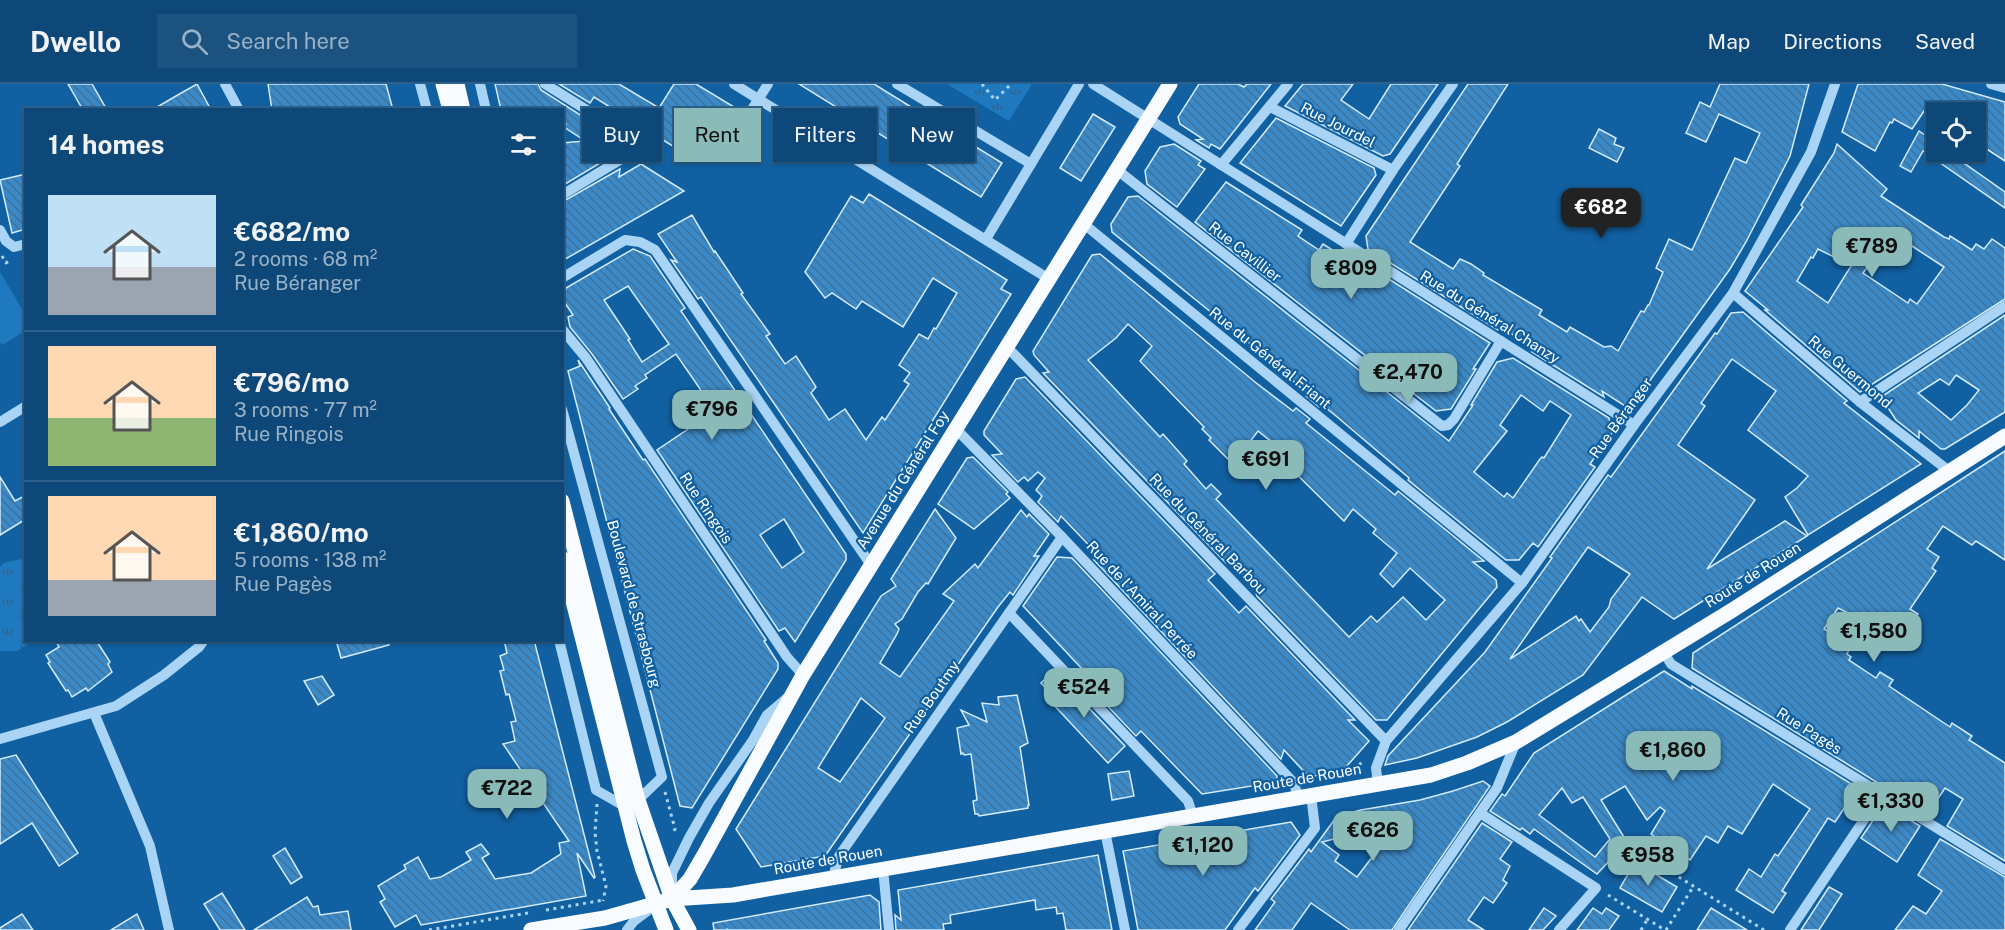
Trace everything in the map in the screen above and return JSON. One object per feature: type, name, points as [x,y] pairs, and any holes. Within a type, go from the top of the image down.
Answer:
[{"type":"main road","points":[[443,84],[449,108]]},
{"type":"main road","points":[[457,84],[463,108]]},
{"type":"main road","name":"Avenue du Général Foy","points":[[672,899],[690,879],[803,675],[1170,84]]},
{"type":"main road","name":"Route de Rouen","points":[[531,930],[605,918],[672,899],[734,895],[1431,775],[1467,763],[1516,742],[1731,611],[2005,436]]},
{"type":"main road","points":[[564,510],[631,803],[643,870],[666,930]]},
{"type":"main road","points":[[564,565],[631,803],[672,899],[689,930]]},
{"type":"street","points":[[225,84],[239,108]]},
{"type":"street","points":[[420,84],[426,108]]},
{"type":"street","points":[[480,84],[486,108]]},
{"type":"street","points":[[545,84],[627,135],[634,144],[633,153],[564,194]]},
{"type":"street","points":[[734,84],[1049,279]]},
{"type":"street","points":[[753,108],[768,84]]},
{"type":"street","points":[[897,84],[1031,164]]},
{"type":"street","points":[[986,239],[1079,84]]},
{"type":"street","name":"Rue du Général Chanzy","points":[[1093,84],[1634,425]]},
{"type":"street","points":[[1221,165],[1288,84]]},
{"type":"street","points":[[1346,244],[1453,84]]},
{"type":"street","name":"Rue Béranger","points":[[1386,741],[1522,584],[1634,425],[1733,293],[1811,152],[1835,84]]},
{"type":"street","points":[[1991,84],[2005,88]]},
{"type":"street","name":"Rue Jourdel","points":[[1270,107],[1393,171]]},
{"type":"street","name":"Rue Cavillier","points":[[1116,169],[1442,426],[1448,425],[1454,419],[1501,341]]},
{"type":"street","name":"Rue du Général Friant","points":[[1084,224],[1522,584]]},
{"type":"street","points":[[0,230],[6,241],[14,247],[24,244]]},
{"type":"street","points":[[564,277],[626,240],[640,242],[655,250],[871,566]]},
{"type":"street","name":"Rue Guermond","points":[[1733,293],[1860,402],[1949,471]]},
{"type":"street","points":[[1860,402],[2005,306]]},
{"type":"street","name":"Rue Ringois","points":[[564,331],[579,348],[787,657],[803,675]]},
{"type":"street","name":"Rue du Général Barbou","points":[[1008,348],[1386,741]]},
{"type":"street","points":[[0,422],[24,407]]},
{"type":"street","name":"Boulevard de Strasbourg","points":[[564,416],[662,777]]},
{"type":"street","name":"Rue de l'Amiral Perrée","points":[[956,429],[1062,537],[1305,796]]},
{"type":"street","name":"Rue Boutmy","points":[[833,877],[839,856],[1062,537]]},
{"type":"street","points":[[1009,612],[1188,801],[1193,816]]},
{"type":"street","points":[[0,739],[116,706],[164,675],[203,642]]},
{"type":"street","points":[[559,642],[596,790],[631,803],[662,777]]},
{"type":"street","name":"Rue Pagès","points":[[1663,651],[1671,664],[2005,870]]},
{"type":"street","points":[[672,899],[672,873],[709,804],[753,740],[766,715],[794,692]]},
{"type":"street","points":[[94,713],[150,846],[169,930]]},
{"type":"street","points":[[1378,784],[1376,768],[1386,741]]},
{"type":"street","points":[[1399,930],[1497,788],[1516,742]]},
{"type":"street","points":[[1790,930],[1881,793]]},
{"type":"street","points":[[1238,930],[1315,828],[1305,796]]},
{"type":"street","points":[[1480,813],[1596,888],[1559,930]]},
{"type":"street","points":[[1105,831],[1125,930]]},
{"type":"street","points":[[883,869],[889,930]]},
{"type":"street","points":[[627,930],[634,921],[656,905]]},
{"type":"path","points":[[982,84],[995,100],[1011,84]]},
{"type":"path","points":[[662,777],[675,829],[673,833]]},
{"type":"path","points":[[539,911],[604,900],[606,886],[597,851],[595,832],[596,790]]},
{"type":"path","points":[[1666,869],[1764,930]]},
{"type":"path","points":[[1596,888],[1665,930],[1693,886]]},
{"type":"path","points":[[429,930],[528,913]]},
{"type":"path","points":[[1641,930],[1647,920]]},
{"type":"green space","points":[[947,84],[1032,84],[1009,121]]},
{"type":"green space","points":[[0,272],[24,312],[24,332],[2,345],[0,342]]},
{"type":"green space","points":[[24,558],[24,642],[31,642],[17,651],[0,651],[0,567],[4,563]]},
{"type":"building","points":[[68,84],[92,84],[106,108],[82,108]]},
{"type":"building","points":[[197,84],[210,108],[155,108]]},
{"type":"building","points":[[268,84],[386,84],[392,108],[272,108]]},
{"type":"building","points":[[495,84],[538,84],[541,90],[582,116],[582,139],[564,127],[566,124],[564,123],[564,108],[501,108]]},
{"type":"building","points":[[559,84],[619,84],[659,108],[612,108],[594,97],[590,103]]},
{"type":"building","points":[[674,84],[696,84],[734,107],[674,108],[674,147],[662,139],[662,108],[659,108]]},
{"type":"building","points":[[799,84],[874,84],[913,108],[889,108],[889,140],[877,132],[877,108],[838,108]]},
{"type":"building","points":[[1199,84],[1238,84],[1244,87],[1247,84],[1271,84],[1220,149],[1211,144],[1209,148],[1196,140],[1203,139],[1180,124],[1178,117]]},
{"type":"building","points":[[1303,84],[1353,84],[1341,100],[1369,119],[1391,84],[1438,84],[1390,154],[1383,156],[1285,106]]},
{"type":"building","points":[[1468,84],[1508,84],[1457,164],[1460,166],[1410,242],[1453,269],[1460,259],[1471,264],[1484,273],[1483,275],[1542,310],[1539,315],[1567,332],[1570,327],[1604,347],[1611,346],[1618,351],[1641,311],[1644,312],[1649,305],[1663,272],[1656,268],[1669,239],[1692,250],[1735,158],[1746,163],[1760,133],[1719,114],[1706,142],[1686,133],[1700,102],[1710,107],[1720,84],[1809,84],[1790,156],[1746,242],[1730,269],[1633,404],[1625,406],[1602,391],[1604,397],[1532,352],[1538,350],[1500,327],[1498,330],[1368,249],[1366,236]]},
{"type":"building","points":[[1858,84],[1942,84],[2005,102],[2005,161],[1986,149],[1986,102],[1926,102],[1926,112],[1924,111],[1912,129],[1894,119],[1892,123],[1890,122],[1875,151],[1842,132]]},
{"type":"building","points":[[1093,114],[1115,127],[1081,181],[1060,168]]},
{"type":"building","points":[[1276,118],[1374,168],[1376,175],[1341,226],[1240,163]]},
{"type":"building","points":[[1599,129],[1616,138],[1614,144],[1624,148],[1617,162],[1589,148]]},
{"type":"building","points":[[1919,131],[1926,136],[1926,153],[1923,151],[1911,172],[1900,166]]},
{"type":"building","points":[[582,141],[582,162],[602,162],[564,185],[564,143]]},
{"type":"building","points":[[1174,144],[1201,161],[1198,165],[1205,169],[1177,207],[1147,184],[1145,171],[1160,147]]},
{"type":"building","points":[[1837,144],[1887,189],[1881,196],[1944,237],[1949,239],[1950,236],[1972,250],[1976,244],[1984,249],[1992,239],[2005,248],[2005,299],[1860,392],[1745,291],[1803,207],[1801,205],[1834,153]],"holes":[[[1870,233],[1906,256],[1912,246],[1944,267],[1917,304],[1910,299],[1908,303],[1863,273],[1869,265],[1856,258],[1828,303],[1797,281],[1818,249],[1850,265]]]},
{"type":"building","points":[[975,146],[1002,163],[981,197],[925,162],[975,162]]},
{"type":"building","points":[[1939,162],[1962,162],[2005,192],[2005,208]]},
{"type":"building","points":[[641,164],[684,191],[564,260],[564,201],[620,169],[619,177]]},
{"type":"building","points":[[24,174],[24,230],[12,233],[0,180]]},
{"type":"building","points":[[1226,182],[1302,230],[1298,236],[1319,250],[1323,244],[1375,276],[1373,269],[1490,343],[1451,409],[1436,411],[1195,222]]},
{"type":"building","points":[[869,194],[1007,280],[1001,289],[1011,294],[863,533],[701,297],[698,299],[671,260],[677,262],[658,234],[692,215],[714,252],[743,293],[741,294],[770,334],[766,336],[785,364],[796,356],[816,387],[811,393],[829,420],[845,409],[866,440],[882,417],[885,420],[909,384],[904,381],[910,373],[899,365],[919,334],[928,339],[957,293],[933,278],[903,327],[862,301],[856,309],[832,293],[825,298],[805,272],[851,196],[863,203]]},
{"type":"building","points":[[1138,196],[1449,441],[1473,405],[1471,405],[1497,362],[1513,358],[1609,418],[1612,433],[1590,464],[1595,467],[1538,547],[1533,543],[1519,560],[1506,560],[1408,480],[1409,478],[1336,416],[1321,404],[1319,407],[1306,396],[1308,394],[1249,343],[1112,232],[1111,224],[1128,197]],"holes":[[[1521,395],[1543,411],[1550,401],[1571,415],[1544,458],[1540,459],[1513,498],[1507,493],[1504,497],[1474,472],[1507,431],[1500,425]]]},
{"type":"building","points":[[633,249],[650,256],[685,308],[681,311],[846,554],[846,560],[795,642],[785,628],[779,631],[657,450],[700,421],[692,409],[707,399],[676,354],[645,375],[647,378],[635,386],[638,389],[623,399],[570,327],[568,317],[573,315],[564,302],[566,288]],"holes":[[[628,286],[669,344],[642,362],[604,300]],[[784,519],[804,552],[782,568],[760,535]]]},
{"type":"building","points":[[1100,254],[1255,382],[1293,411],[1296,408],[1310,419],[1306,423],[1395,495],[1398,491],[1484,561],[1473,562],[1496,580],[1497,587],[1387,720],[1376,720],[1257,596],[1253,585],[1237,568],[1229,560],[1226,563],[1043,373],[1049,372],[1033,351],[1092,255]],"holes":[[[1128,324],[1152,346],[1140,361],[1204,427],[1202,429],[1211,438],[1209,440],[1228,459],[1231,455],[1236,460],[1258,431],[1278,447],[1274,452],[1344,521],[1353,509],[1376,529],[1373,533],[1397,553],[1380,574],[1393,587],[1410,568],[1445,600],[1426,620],[1403,597],[1377,622],[1371,616],[1349,637],[1216,499],[1221,494],[1211,484],[1206,489],[1184,464],[1187,461],[1163,434],[1160,437],[1088,360],[1116,338]]]},
{"type":"building","points":[[1743,312],[1847,401],[1844,403],[1921,464],[1808,535],[1785,497],[1808,476],[1748,430],[1776,391],[1732,359],[1701,403],[1705,406],[1678,445],[1755,500],[1707,569],[1785,521],[1807,536],[1674,619],[1642,597],[1583,675],[1507,722],[1477,737],[1417,758],[1385,765],[1388,756],[1485,652],[1608,475],[1611,477],[1731,313]],"holes":[[[1588,547],[1630,574],[1590,632],[1576,616],[1510,659]]]},
{"type":"building","points":[[2005,315],[2005,412],[1945,449],[1941,449],[1919,431],[1919,438],[1896,420],[1881,397]],"holes":[[[1956,375],[1979,390],[1951,420],[1918,393],[1940,379],[1949,385]]]},
{"type":"building","points":[[578,360],[766,640],[764,641],[778,663],[778,669],[692,808],[680,806],[568,371],[580,366]]},
{"type":"building","points":[[1025,377],[1215,574],[1208,580],[1239,613],[1246,606],[1355,720],[1348,720],[1369,741],[1346,767],[1336,772],[1309,777],[1284,750],[1281,759],[1094,560],[1103,560],[1061,516],[1058,522],[1038,502],[1042,496],[1036,490],[1045,478],[1038,472],[1028,481],[1024,477],[1018,482],[992,455],[1002,454],[984,435],[984,431],[1016,379]]},
{"type":"building","points":[[2005,451],[2005,560],[1976,541],[1972,545],[1943,526],[1927,549],[1939,557],[1932,568],[1936,571],[1910,609],[1918,614],[1909,627],[1890,615],[1889,617],[1885,615],[1877,628],[1838,608],[1824,629],[1851,646],[1847,654],[1851,657],[1849,660],[1876,678],[1880,672],[1893,680],[1889,686],[1950,727],[1952,723],[1972,736],[1969,740],[2005,763],[2005,861],[1947,826],[1963,799],[1945,788],[1928,814],[1692,668],[1693,653]]},
{"type":"building","points":[[973,457],[1008,492],[1006,494],[1010,498],[974,529],[938,504],[967,458]]},
{"type":"building","points":[[0,477],[15,501],[24,496],[24,520],[0,535]]},
{"type":"building","points":[[935,509],[956,538],[928,584],[926,583],[918,592],[902,619],[895,624],[899,629],[880,663],[900,677],[954,601],[943,594],[975,564],[978,568],[1021,510],[1027,517],[1029,514],[1049,534],[1034,556],[1039,556],[1013,595],[1010,592],[998,607],[825,856],[761,867],[736,829],[881,596],[896,586],[891,579]],"holes":[[[861,698],[885,718],[840,782],[818,768]]]},
{"type":"building","points":[[1057,557],[1072,558],[1277,776],[1276,782],[1202,794],[1141,731],[1136,736],[1079,676],[1084,671],[1023,606]]},
{"type":"building","points":[[56,642],[97,642],[110,662],[108,664],[112,672],[88,691],[86,688],[72,697],[48,663],[50,662],[46,655],[59,647]]},
{"type":"building","points":[[337,642],[388,642],[389,645],[341,658]]},
{"type":"building","points":[[504,642],[535,642],[595,877],[577,853],[586,896],[421,925],[416,915],[395,927],[380,902],[385,899],[378,886],[406,869],[404,865],[418,857],[430,879],[441,877],[471,860],[466,852],[481,844],[489,854],[482,858],[495,879],[531,873],[561,854],[559,843],[569,841],[503,744],[515,741],[511,722],[516,721],[500,671],[504,670],[500,656],[507,653]]},
{"type":"building","points":[[1664,671],[1871,796],[1858,815],[1845,807],[1835,822],[1828,818],[1782,891],[1786,893],[1773,913],[1736,890],[1749,869],[1761,877],[1775,854],[1778,856],[1810,809],[1773,784],[1742,834],[1728,826],[1718,843],[1706,836],[1690,860],[1651,834],[1665,811],[1660,807],[1647,820],[1625,786],[1601,800],[1627,842],[1597,874],[1534,829],[1530,834],[1522,828],[1520,830],[1490,811],[1502,794],[1505,796],[1534,753]],"holes":[[[1562,788],[1572,803],[1583,797],[1610,839],[1595,857],[1539,815]]]},
{"type":"building","points":[[1051,673],[1066,689],[1068,686],[1125,746],[1108,763],[1051,702],[1055,698],[1041,683]]},
{"type":"building","points":[[322,676],[334,695],[318,705],[304,681]]},
{"type":"building","points":[[1017,695],[1028,743],[1020,747],[1029,805],[1028,808],[979,816],[975,814],[973,801],[977,800],[971,754],[961,754],[957,728],[969,725],[961,710],[987,722],[982,703],[999,705],[998,697]]},
{"type":"building","points":[[16,755],[78,853],[59,866],[32,823],[0,844],[0,759]]},
{"type":"building","points":[[1129,771],[1134,796],[1112,800],[1108,774]]},
{"type":"building","points":[[1483,781],[1490,786],[1392,930],[1350,930],[1311,903],[1292,930],[1255,930],[1275,902],[1271,899],[1309,849],[1311,852],[1337,816],[1420,800]],"holes":[[[1366,831],[1373,856],[1357,877],[1335,861],[1339,855],[1322,842]]]},
{"type":"building","points":[[1884,804],[1920,826],[1897,862],[1861,838]]},
{"type":"building","points":[[1291,822],[1300,835],[1258,891],[1255,888],[1225,930],[1138,930],[1123,851]]},
{"type":"building","points":[[1482,823],[1512,842],[1500,859],[1510,866],[1503,880],[1507,883],[1493,903],[1484,897],[1468,920],[1484,930],[1408,930]]},
{"type":"building","points":[[1940,839],[2005,877],[2005,930],[1895,930],[1913,906],[1926,914],[1942,891],[1918,875]]},
{"type":"building","points":[[285,848],[302,877],[291,884],[273,856]]},
{"type":"building","points":[[1098,855],[1112,930],[1066,930],[1063,913],[1057,914],[1056,907],[1036,910],[1035,900],[950,915],[951,923],[943,924],[944,930],[896,930],[895,915],[901,920],[898,890]]},
{"type":"building","points":[[1635,862],[1677,887],[1662,912],[1620,888]]},
{"type":"building","points":[[1829,887],[1842,894],[1819,930],[1801,930]]},
{"type":"building","points":[[222,893],[245,930],[220,930],[204,904]]},
{"type":"building","points":[[870,895],[879,902],[881,930],[714,930],[713,923]]},
{"type":"building","points":[[307,897],[313,907],[318,906],[320,915],[348,911],[351,930],[254,930]]},
{"type":"building","points":[[1544,908],[1556,916],[1543,930],[1529,930]]},
{"type":"building","points":[[1593,908],[1602,914],[1606,908],[1619,916],[1609,930],[1577,930]]},
{"type":"building","points":[[1711,908],[1747,930],[1697,930]]},
{"type":"building","points":[[22,914],[33,930],[0,930],[0,928]]},
{"type":"building","points":[[137,914],[144,930],[111,930]]}]
